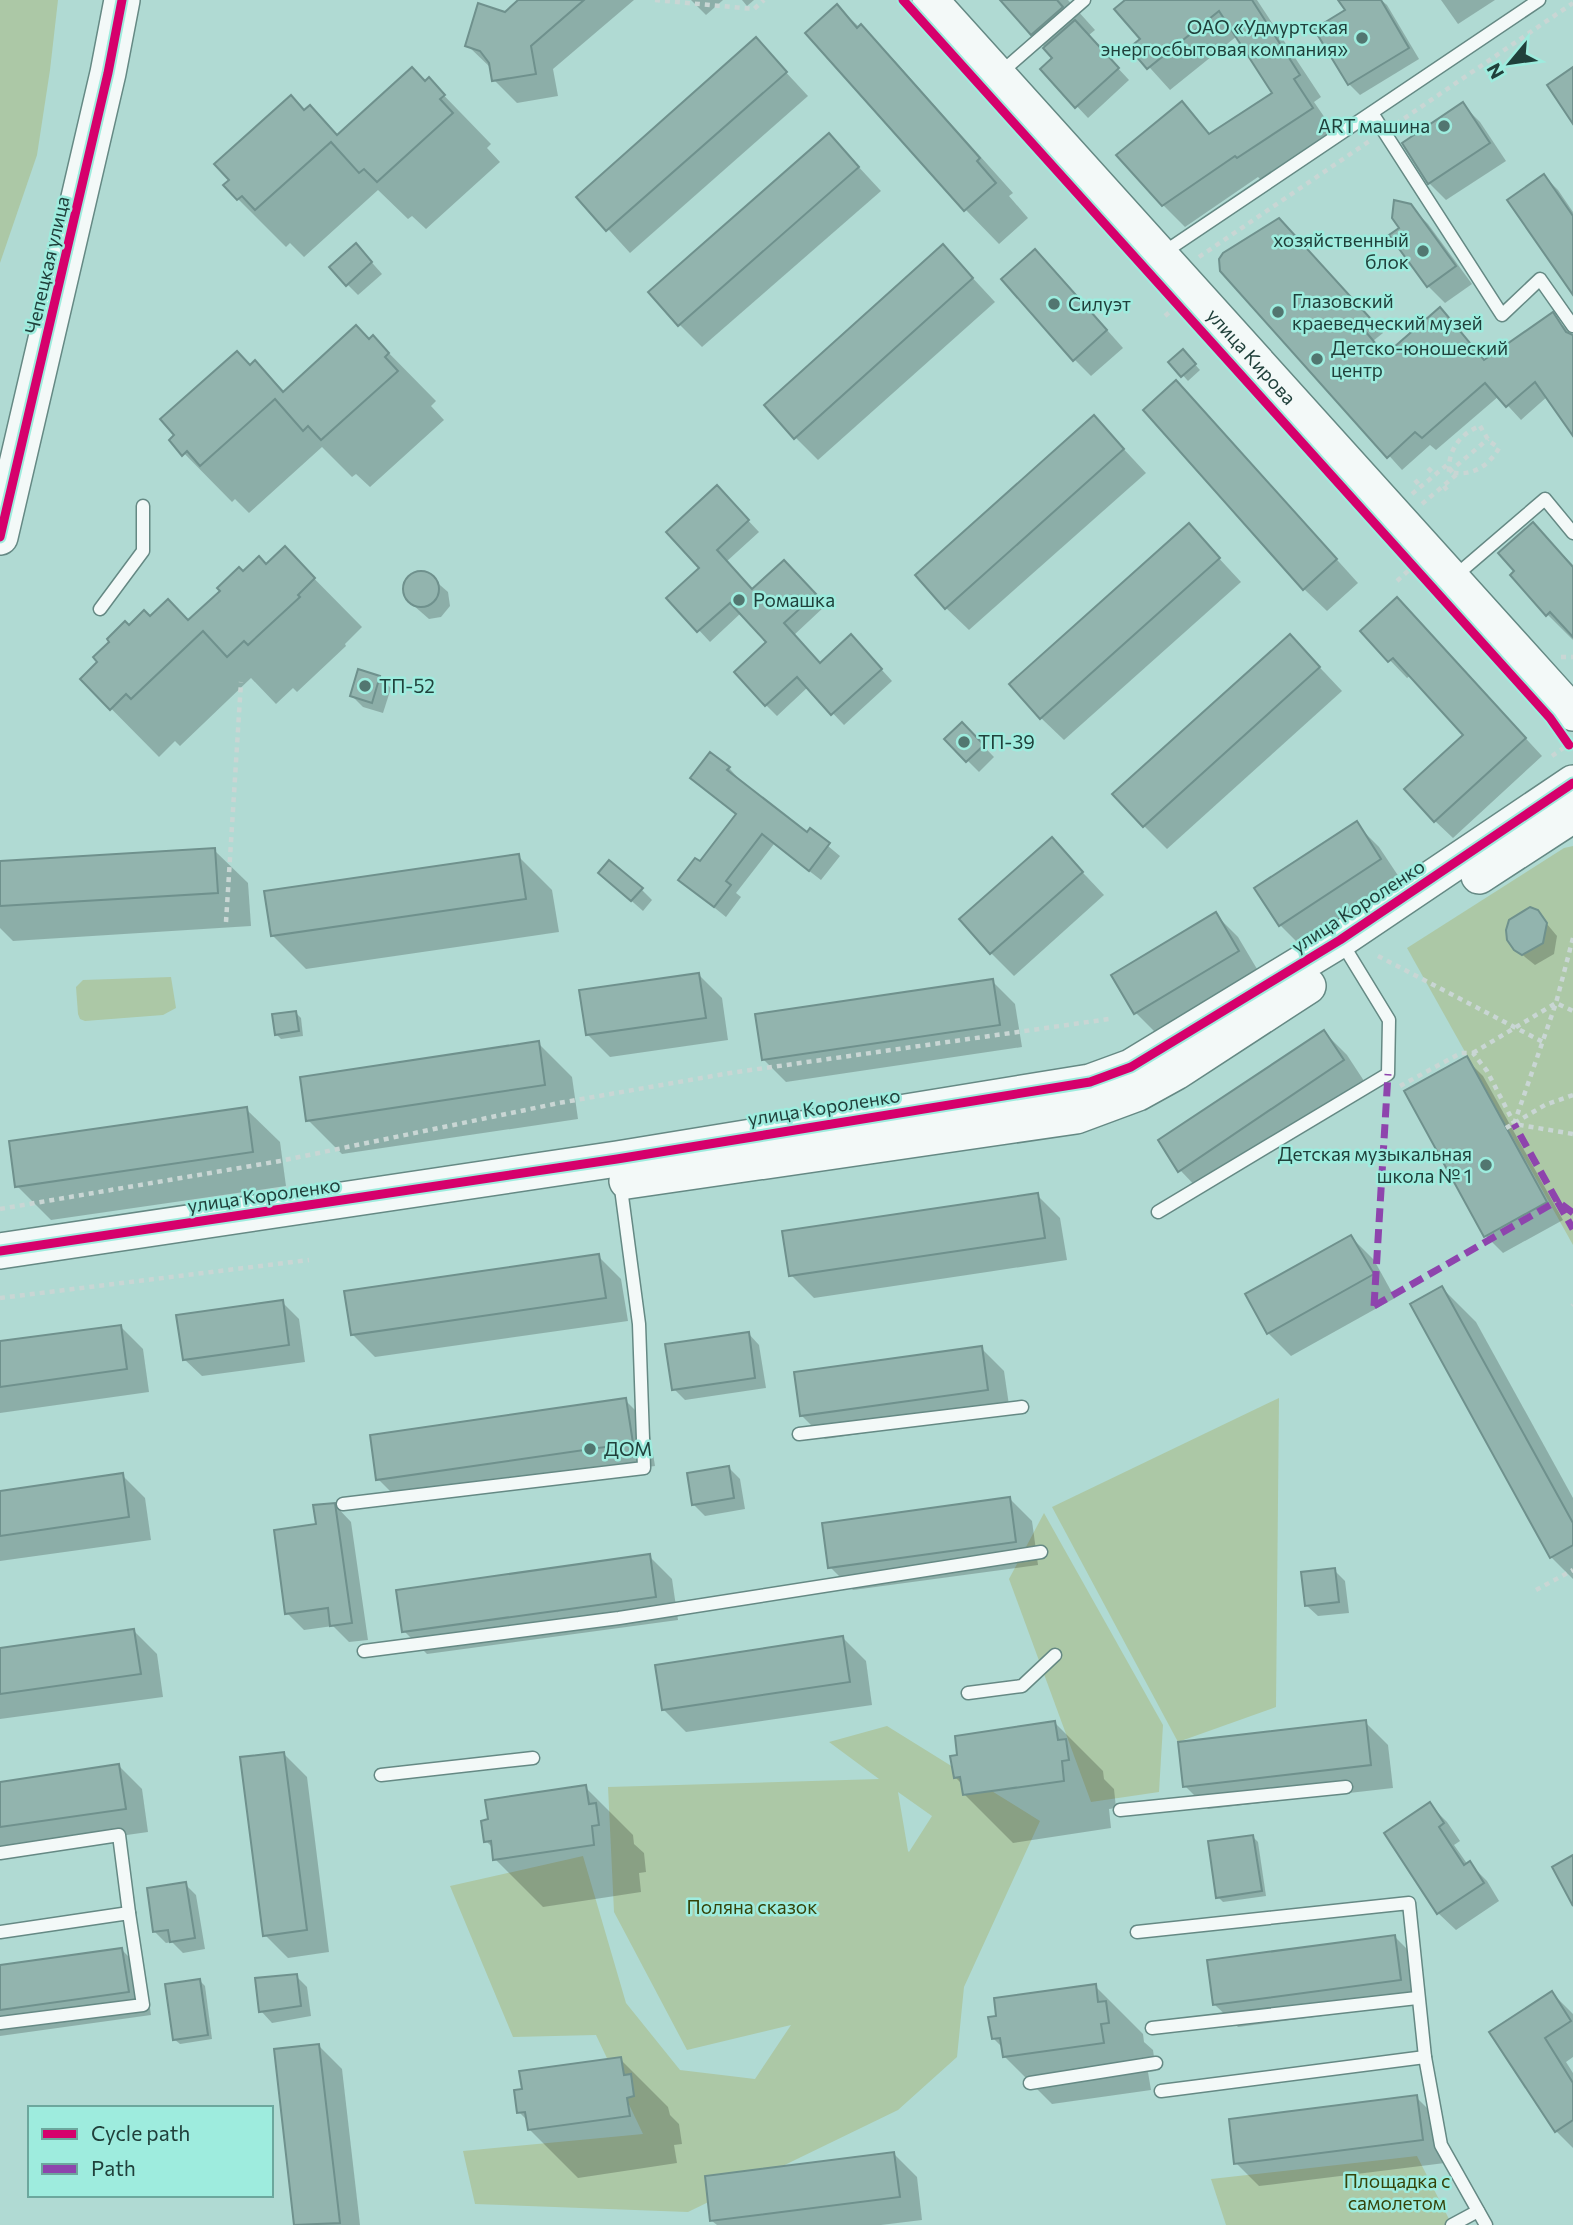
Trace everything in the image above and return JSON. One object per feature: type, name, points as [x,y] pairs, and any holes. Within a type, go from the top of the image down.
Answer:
[{"type":"street","name":"Чепецкая улица","points":[[0,537],[105,87],[122,0]]},
{"type":"street","name":"улица Кирова","points":[[930,0],[1160,256],[1569,734]]},
{"type":"street","name":"улица Короленко","points":[[1356,952],[1563,770]]},
{"type":"street","name":"улица Короленко","points":[[0,1273],[619,1171],[1090,1082],[1132,1067],[1356,952],[1573,815]]},
{"type":"street","name":"улица Короленко","points":[[0,1251],[619,1171]]},
{"type":"lane","points":[[998,75],[1084,0]]},
{"type":"lane","points":[[1160,256],[1539,0]]},
{"type":"lane","points":[[1372,113],[1503,315],[1539,279],[1573,326]]},
{"type":"lane","points":[[1437,578],[1545,499],[1573,533]]},
{"type":"lane","points":[[100,608],[143,551],[143,506]]},
{"type":"lane","points":[[1158,1212],[1388,1074],[1390,1020],[1356,952]]},
{"type":"lane","points":[[343,1504],[644,1468],[639,1324],[619,1171]]},
{"type":"lane","points":[[799,1434],[1022,1407]]},
{"type":"lane","points":[[365,1651],[619,1618],[1041,1552]]},
{"type":"lane","points":[[968,1693],[1022,1686],[1055,1655]]},
{"type":"lane","points":[[381,1775],[533,1758]]},
{"type":"lane","points":[[1120,1810],[1346,1787]]},
{"type":"lane","points":[[0,1853],[119,1835],[143,2005],[0,2023]]},
{"type":"lane","points":[[1137,1932],[1409,1903],[1417,1998],[1441,2145],[1486,2225]]},
{"type":"lane","points":[[0,1932],[130,1913]]},
{"type":"lane","points":[[1152,2028],[1417,1998]]},
{"type":"lane","points":[[1161,2091],[1425,2057]]},
{"type":"lane","points":[[1030,2083],[1156,2063]]},
{"type":"lane","points":[[1452,2225],[1478,2211]]},
{"type":"path","points":[[654,0],[754,9],[764,0]]},
{"type":"path","points":[[1169,296],[1187,316]]},
{"type":"path","points":[[1480,426],[1488,439],[1499,448],[1493,459],[1476,470],[1457,474],[1449,472],[1455,445],[1469,431],[1480,426]]},
{"type":"path","points":[[1449,472],[1488,439]]},
{"type":"path","points":[[1412,494],[1449,463]]},
{"type":"path","points":[[1428,468],[1434,475]]},
{"type":"path","points":[[1422,505],[1457,474]]},
{"type":"path","points":[[1415,480],[1421,486]]},
{"type":"path","points":[[1444,486],[1449,493]]},
{"type":"path","points":[[1430,497],[1437,504]]},
{"type":"path","points":[[1404,557],[1437,578]]},
{"type":"path","points":[[226,922],[240,682]]},
{"type":"path","points":[[1563,770],[1569,734]]},
{"type":"path","points":[[1514,1124],[1556,1003],[1573,938]]},
{"type":"path","points":[[1356,952],[1543,1042]]},
{"type":"path","points":[[1556,1003],[1573,1011]]},
{"type":"path","points":[[1399,1086],[1461,1053],[1473,1053],[1556,1003]]},
{"type":"path","points":[[0,1209],[281,1161],[559,1103],[717,1076],[1109,1019]]},
{"type":"path","points":[[1473,1053],[1487,1071],[1514,1124]]},
{"type":"path","points":[[1506,1128],[1545,1105],[1573,1095]]},
{"type":"path","points":[[1514,1124],[1573,1134]]},
{"type":"path","points":[[0,1298],[309,1261]]},
{"type":"path","points":[[1536,1590],[1573,1570]]},
{"type":"green space","points":[[0,0],[58,0],[37,155],[0,263]]},
{"type":"green space","points":[[1573,846],[1573,1245],[1407,948],[1564,848]]},
{"type":"green space","points":[[171,977],[176,1008],[163,1015],[85,1021],[80,1019],[76,987],[83,980]]},
{"type":"green space","points":[[1279,1398],[1276,1707],[1178,1742],[1052,1507]]},
{"type":"green space","points":[[1044,1513],[1163,1725],[1159,1792],[1091,1802],[1009,1579]]},
{"type":"green space","name":"Поляна сказок","points":[[887,1726],[1040,1821],[964,1987],[957,2057],[898,2110],[688,2212],[475,2204],[463,2151],[643,2134],[596,2035],[513,2037],[450,1886],[583,1856],[626,2003],[680,2070],[755,2079],[791,2025],[687,2050],[614,1912],[608,1787],[879,1779],[829,1742]],"holes":[[[898,1792],[932,1816],[909,1852]]]},
{"type":"green space","name":"Площадка с самолетом","points":[[1417,2156],[1452,2225],[1226,2225],[1211,2179]]},
{"type":"building","points":[[518,0],[584,0],[531,46],[536,74],[492,81],[489,63],[480,51],[465,46],[478,3],[505,12]]},
{"type":"building","points":[[1000,0],[1057,0],[1063,7],[1031,35]]},
{"type":"building","points":[[1125,0],[1252,0],[1300,75],[1294,79],[1313,108],[1237,158],[1235,156],[1162,206],[1116,155],[1182,101],[1209,134],[1272,93],[1219,11],[1147,69],[1129,48],[1140,39],[1114,9]]},
{"type":"building","name":"ОАО «Удмуртская энергосбытовая компания»","points":[[1338,0],[1381,0],[1409,48],[1348,85],[1314,29],[1345,10]]},
{"type":"building","points":[[837,4],[857,28],[861,24],[980,158],[977,161],[996,183],[964,211],[805,33]]},
{"type":"building","points":[[1075,20],[1119,68],[1075,108],[1040,69],[1052,58],[1043,48]]},
{"type":"building","points":[[756,37],[787,72],[606,231],[576,197]]},
{"type":"building","points":[[412,67],[425,81],[429,77],[445,95],[440,99],[453,113],[377,182],[364,169],[359,173],[331,142],[255,210],[242,196],[237,200],[223,185],[229,180],[214,164],[291,95],[304,110],[310,105],[337,135]]},
{"type":"building","points":[[1573,67],[1573,124],[1547,85]]},
{"type":"building","points":[[1463,102],[1490,143],[1428,184],[1402,143]]},
{"type":"building","points":[[829,133],[859,167],[678,326],[648,292]]},
{"type":"building","points":[[1544,174],[1573,216],[1573,295],[1507,200]]},
{"type":"building","name":"хозяйственный блок","points":[[1394,200],[1411,204],[1456,266],[1427,287],[1389,235],[1399,228],[1392,218]]},
{"type":"building","points":[[1279,218],[1370,318],[1361,326],[1385,355],[1440,307],[1484,360],[1553,312],[1566,332],[1573,335],[1573,436],[1535,382],[1506,407],[1485,383],[1422,438],[1415,432],[1387,458],[1220,271],[1219,259],[1223,253]]},
{"type":"building","points":[[356,243],[372,262],[346,286],[329,267]]},
{"type":"building","points":[[943,244],[973,278],[794,439],[764,405]]},
{"type":"building","name":"Силуэт","points":[[1035,249],[1107,330],[1073,361],[1001,279]]},
{"type":"building","points":[[356,325],[369,339],[373,335],[389,353],[385,357],[398,371],[321,440],[308,426],[303,431],[275,399],[200,466],[187,451],[182,456],[169,440],[174,435],[160,419],[237,351],[250,365],[255,360],[283,392]]},
{"type":"building","points":[[1183,349],[1196,364],[1181,377],[1168,362]]},
{"type":"building","points":[[1176,380],[1337,559],[1303,590],[1143,410]]},
{"type":"building","points":[[1094,415],[1124,449],[945,609],[915,575]]},
{"type":"building","name":"Ромашка","points":[[717,485],[749,520],[717,550],[752,589],[784,560],[816,594],[784,623],[820,663],[851,634],[882,669],[831,715],[797,677],[765,706],[734,672],[766,642],[730,603],[697,632],[666,598],[699,568],[666,532]]},
{"type":"building","points":[[1533,522],[1573,567],[1573,637],[1550,612],[1546,616],[1510,575],[1514,571],[1498,553]]},
{"type":"building","points":[[1189,523],[1220,558],[1040,719],[1009,684]]},
{"type":"building","points":[[285,546],[315,578],[298,595],[300,597],[248,645],[244,641],[227,657],[203,631],[131,699],[126,694],[110,710],[80,679],[97,662],[93,657],[125,621],[129,625],[144,610],[150,616],[168,599],[188,620],[220,591],[217,588],[239,567],[243,571],[259,556],[266,564]]},
{"type":"building","points":[[421,571],[434,576],[439,589],[434,602],[421,607],[408,602],[403,589],[408,576]]},
{"type":"building","points":[[1397,597],[1526,738],[1434,822],[1404,789],[1463,735],[1393,658],[1388,662],[1360,631]]},
{"type":"building","points":[[1290,634],[1320,667],[1143,827],[1112,794]]},
{"type":"building","name":"ТП-52","points":[[358,669],[380,676],[372,703],[350,696]]},
{"type":"building","name":"ТП-39","points":[[962,722],[984,745],[966,762],[944,739]]},
{"type":"building","points":[[710,752],[730,767],[727,770],[807,832],[810,828],[830,843],[809,871],[762,834],[726,881],[731,885],[714,907],[678,880],[695,858],[700,861],[736,814],[690,778]]},
{"type":"building","points":[[1357,821],[1381,859],[1279,926],[1254,888]]},
{"type":"building","points":[[1052,837],[1083,872],[990,954],[959,919]]},
{"type":"building","points":[[215,848],[218,893],[0,906],[0,861]]},
{"type":"building","points":[[519,854],[526,899],[271,936],[264,891]]},
{"type":"building","points":[[609,860],[643,888],[631,901],[598,873]]},
{"type":"building","points":[[1530,907],[1538,910],[1547,923],[1543,943],[1522,955],[1514,950],[1507,940],[1506,930],[1509,920]]},
{"type":"building","points":[[1216,912],[1239,951],[1134,1014],[1111,975]]},
{"type":"building","points":[[699,973],[706,1018],[586,1035],[579,990]]},
{"type":"building","points":[[993,979],[1000,1025],[762,1060],[755,1014]]},
{"type":"building","points":[[296,1011],[299,1031],[275,1035],[272,1014]]},
{"type":"building","points":[[1324,1030],[1344,1060],[1178,1172],[1158,1140]]},
{"type":"building","points":[[539,1041],[545,1085],[306,1121],[300,1077]]},
{"type":"building","name":"Детская музыкальная школа № 1","points":[[1467,1056],[1547,1202],[1484,1237],[1404,1091]]},
{"type":"building","points":[[247,1107],[253,1152],[15,1187],[9,1141]]},
{"type":"building","points":[[1038,1193],[1045,1238],[789,1276],[782,1231]]},
{"type":"building","points":[[1351,1235],[1374,1274],[1267,1334],[1245,1294]]},
{"type":"building","points":[[599,1254],[606,1298],[351,1335],[344,1291]]},
{"type":"building","points":[[1442,1286],[1573,1523],[1573,1545],[1550,1558],[1410,1304]]},
{"type":"building","points":[[283,1300],[289,1345],[183,1360],[176,1315]]},
{"type":"building","points":[[121,1325],[127,1369],[0,1387],[0,1341]]},
{"type":"building","points":[[749,1332],[755,1378],[672,1390],[665,1344]]},
{"type":"building","points":[[982,1346],[988,1390],[800,1416],[794,1372]]},
{"type":"building","points":[[626,1398],[633,1443],[376,1480],[370,1435]]},
{"type":"building","points":[[729,1466],[734,1498],[692,1505],[687,1473]]},
{"type":"building","points":[[123,1473],[129,1517],[0,1536],[0,1491]]},
{"type":"building","points":[[1010,1497],[1016,1542],[828,1568],[822,1523]]},
{"type":"building","points":[[335,1503],[352,1623],[330,1626],[328,1608],[285,1614],[274,1530],[316,1524],[313,1505]]},
{"type":"building","points":[[650,1554],[656,1597],[402,1632],[396,1590]]},
{"type":"building","points":[[1335,1568],[1339,1602],[1305,1606],[1301,1572]]},
{"type":"building","points":[[134,1629],[141,1674],[0,1694],[0,1648]]},
{"type":"building","points":[[843,1636],[850,1682],[662,1710],[655,1665]]},
{"type":"building","points":[[1366,1720],[1371,1765],[1183,1787],[1178,1742]]},
{"type":"building","points":[[1055,1721],[1058,1740],[1066,1739],[1069,1760],[1062,1761],[1064,1781],[963,1795],[960,1777],[954,1778],[950,1756],[957,1755],[955,1736]]},
{"type":"building","points":[[284,1752],[307,1930],[263,1936],[240,1757]]},
{"type":"building","points":[[119,1764],[126,1809],[0,1827],[0,1782]]},
{"type":"building","points":[[586,1785],[589,1804],[596,1803],[599,1825],[592,1826],[594,1845],[493,1860],[491,1841],[484,1842],[481,1821],[488,1819],[485,1800]]},
{"type":"building","points":[[1430,1802],[1444,1823],[1439,1827],[1464,1865],[1470,1861],[1484,1883],[1437,1914],[1384,1833]]},
{"type":"building","points":[[1253,1835],[1262,1891],[1216,1898],[1208,1841]]},
{"type":"building","points":[[1573,1855],[1573,1906],[1552,1867]]},
{"type":"building","points":[[186,1882],[195,1938],[170,1942],[168,1930],[153,1932],[147,1888]]},
{"type":"building","points":[[1395,1935],[1401,1980],[1213,2005],[1207,1960]]},
{"type":"building","points":[[122,1948],[129,1992],[0,2010],[0,1965]]},
{"type":"building","points":[[297,1974],[301,2006],[259,2012],[255,1978]]},
{"type":"building","points":[[200,1979],[208,2035],[173,2040],[165,1984]]},
{"type":"building","points":[[1096,1984],[1098,2002],[1106,2001],[1109,2023],[1101,2024],[1104,2043],[1003,2057],[1000,2038],[992,2039],[988,2017],[996,2016],[994,1998]]},
{"type":"building","points":[[1552,1991],[1571,2021],[1545,2038],[1573,2083],[1573,2120],[1555,2132],[1489,2032]]},
{"type":"building","points":[[319,2044],[340,2223],[294,2225],[274,2049]]},
{"type":"building","points":[[621,2057],[624,2075],[631,2074],[634,2096],[627,2098],[630,2116],[528,2130],[525,2112],[517,2113],[514,2090],[522,2089],[519,2071]]},
{"type":"building","points":[[1417,2095],[1423,2140],[1234,2164],[1229,2119]]},
{"type":"building","points":[[894,2152],[900,2197],[710,2221],[705,2176]]},
{"type":"marked path","points":[[1374,1306],[1388,1074]]},
{"type":"marked path","points":[[1374,1306],[1557,1201],[1514,1124]]},
{"type":"marked path","points":[[1573,1213],[1557,1201],[1573,1229]]},
{"type":"cycle path","points":[[0,537],[108,73],[122,0]]},
{"type":"cycle path","points":[[903,0],[1550,718],[1569,745]]},
{"type":"cycle path","points":[[0,1251],[617,1159],[1090,1082],[1131,1067],[1340,940],[1573,783]]},
{"type":"place","name":"ОАО «Удмуртская энергосбытовая компания»","points":[[1362,38]]},
{"type":"place","name":"ART машина","points":[[1444,126]]},
{"type":"place","name":"хозяйственный блок","points":[[1423,251]]},
{"type":"place","name":"Силуэт","points":[[1054,304]]},
{"type":"place","name":"Глазовский краеведческий музей","points":[[1278,312]]},
{"type":"place","name":"Детско-юношеский центр","points":[[1317,359]]},
{"type":"place","name":"Ромашка","points":[[739,600]]},
{"type":"place","name":"ТП-52","points":[[365,686]]},
{"type":"place","name":"ТП-39","points":[[964,742]]},
{"type":"place","name":"Детская музыкальная школа № 1","points":[[1486,1165]]},
{"type":"place","name":"ДОМ","points":[[590,1449]]}]
